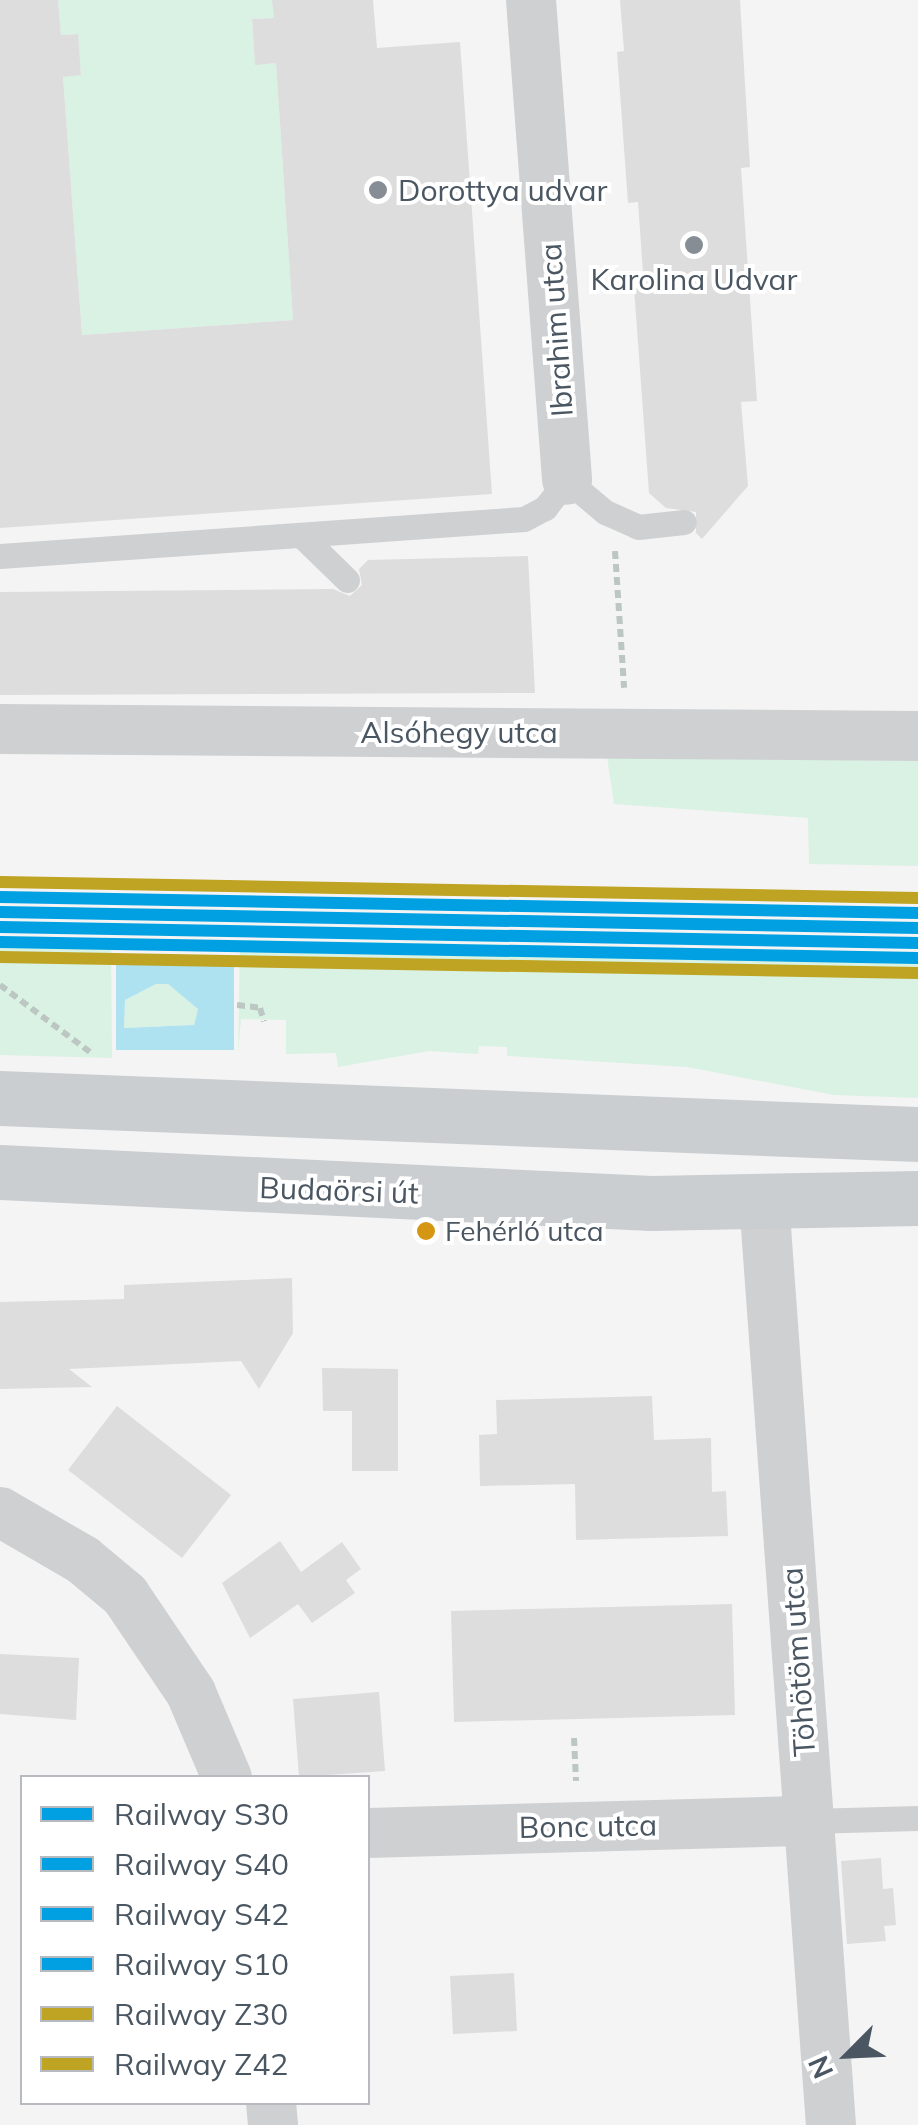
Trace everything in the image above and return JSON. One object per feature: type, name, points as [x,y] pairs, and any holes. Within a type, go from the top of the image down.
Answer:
[{"type":"main road","points":[[6,1100],[918,1134]]},
{"type":"main road","name":"Budaörsi út","points":[[0,1172],[651,1203],[918,1198]]},
{"type":"main road","points":[[0,1194],[71,1177]]},
{"type":"street","name":"Ibrahim utca","points":[[531,0],[567,480]]},
{"type":"street","name":"Alsóhegy utca","points":[[0,729],[918,736]]},
{"type":"street","name":"Töhötöm utca","points":[[764,1200],[831,2125]]},
{"type":"street","points":[[0,1512],[83,1560],[125,1595],[191,1693],[226,1775]]},
{"type":"street","name":"Bonc utca","points":[[370,1834],[808,1821]]},
{"type":"lane","points":[[0,556],[304,538],[524,519],[544,508],[567,480],[593,504],[638,527],[684,522]]},
{"type":"lane","points":[[304,538],[347,580]]},
{"type":"lane","points":[[808,1821],[918,1818]]},
{"type":"path","points":[[614,538],[625,704]]},
{"type":"path","points":[[0,985],[96,1057]]},
{"type":"path","points":[[237,1005],[260,1008],[264,1021]]},
{"type":"green space","points":[[58,0],[272,0],[274,18],[252,19],[255,64],[276,63],[293,320],[82,335],[63,77],[81,74],[77,34],[61,35]]},
{"type":"green space","points":[[607,757],[918,761],[918,866],[809,864],[808,818],[614,804]]},
{"type":"green space","points":[[0,939],[111,939],[112,1058],[0,1055]]},
{"type":"green space","points":[[240,940],[918,952],[918,1098],[834,1095],[687,1067],[507,1056],[507,1047],[479,1046],[478,1054],[429,1051],[338,1067],[336,1053],[286,1054],[286,1020],[241,1019],[238,1054]]},
{"type":"green space","points":[[156,984],[168,984],[198,1009],[194,1025],[124,1028],[125,1000]]},
{"type":"water","points":[[116,960],[234,960],[234,1050],[116,1050]],"holes":[[[156,984],[168,984],[198,1009],[194,1025],[124,1028],[125,1000]]]},
{"type":"building","name":"Dorottya udvar","points":[[0,0],[58,0],[61,35],[78,34],[81,75],[63,77],[82,335],[293,320],[276,63],[255,65],[252,19],[274,18],[272,0],[373,0],[377,48],[460,42],[492,494],[0,528]]},
{"type":"building","name":"Karolina Udvar","points":[[620,0],[740,0],[750,167],[741,168],[757,401],[741,402],[748,486],[702,539],[696,533],[696,512],[666,508],[649,493],[634,288],[644,287],[638,202],[628,203],[617,52],[624,51]]},
{"type":"building","points":[[528,556],[535,693],[0,695],[0,592],[333,589],[350,596],[362,585],[359,569],[368,560]]},
{"type":"building","points":[[292,1278],[293,1333],[259,1389],[241,1361],[69,1369],[92,1387],[0,1389],[0,1302],[124,1299],[124,1285]]},
{"type":"building","points":[[322,1368],[398,1369],[398,1471],[352,1471],[352,1411],[323,1411]]},
{"type":"building","points":[[652,1396],[654,1440],[711,1438],[712,1492],[726,1491],[728,1536],[576,1540],[575,1484],[480,1486],[479,1435],[497,1434],[496,1400]]},
{"type":"building","points":[[117,1406],[231,1495],[182,1558],[68,1470]]},
{"type":"building","points":[[280,1541],[301,1572],[342,1542],[361,1569],[346,1580],[355,1593],[312,1623],[298,1604],[250,1638],[222,1583]]},
{"type":"building","points":[[732,1604],[735,1715],[454,1722],[451,1611]]},
{"type":"building","points":[[0,1654],[79,1658],[76,1720],[0,1714]]},
{"type":"building","points":[[379,1692],[385,1771],[299,1775],[293,1699]]},
{"type":"building","points":[[881,1858],[883,1889],[893,1888],[896,1925],[884,1926],[886,1941],[847,1944],[841,1861]]},
{"type":"building","points":[[514,1973],[517,2031],[453,2034],[450,1976]]},
{"type":"rail line","name":"Z30","points":[[1,882],[918,898]]},
{"type":"rail line","name":"S42","points":[[0,897],[918,913]]},
{"type":"rail line","name":"S30","points":[[0,912],[918,928]]},
{"type":"rail line","name":"S40","points":[[0,927],[918,943]]},
{"type":"rail line","name":"S10","points":[[0,942],[917,958]]},
{"type":"rail line","name":"Z42","points":[[0,957],[917,973]]},
{"type":"place","name":"Dorottya udvar","points":[[378,190]]},
{"type":"place","name":"Karolina Udvar","points":[[694,245]]},
{"type":"place","name":"Fehérló utca","points":[[426,1231]]}]
